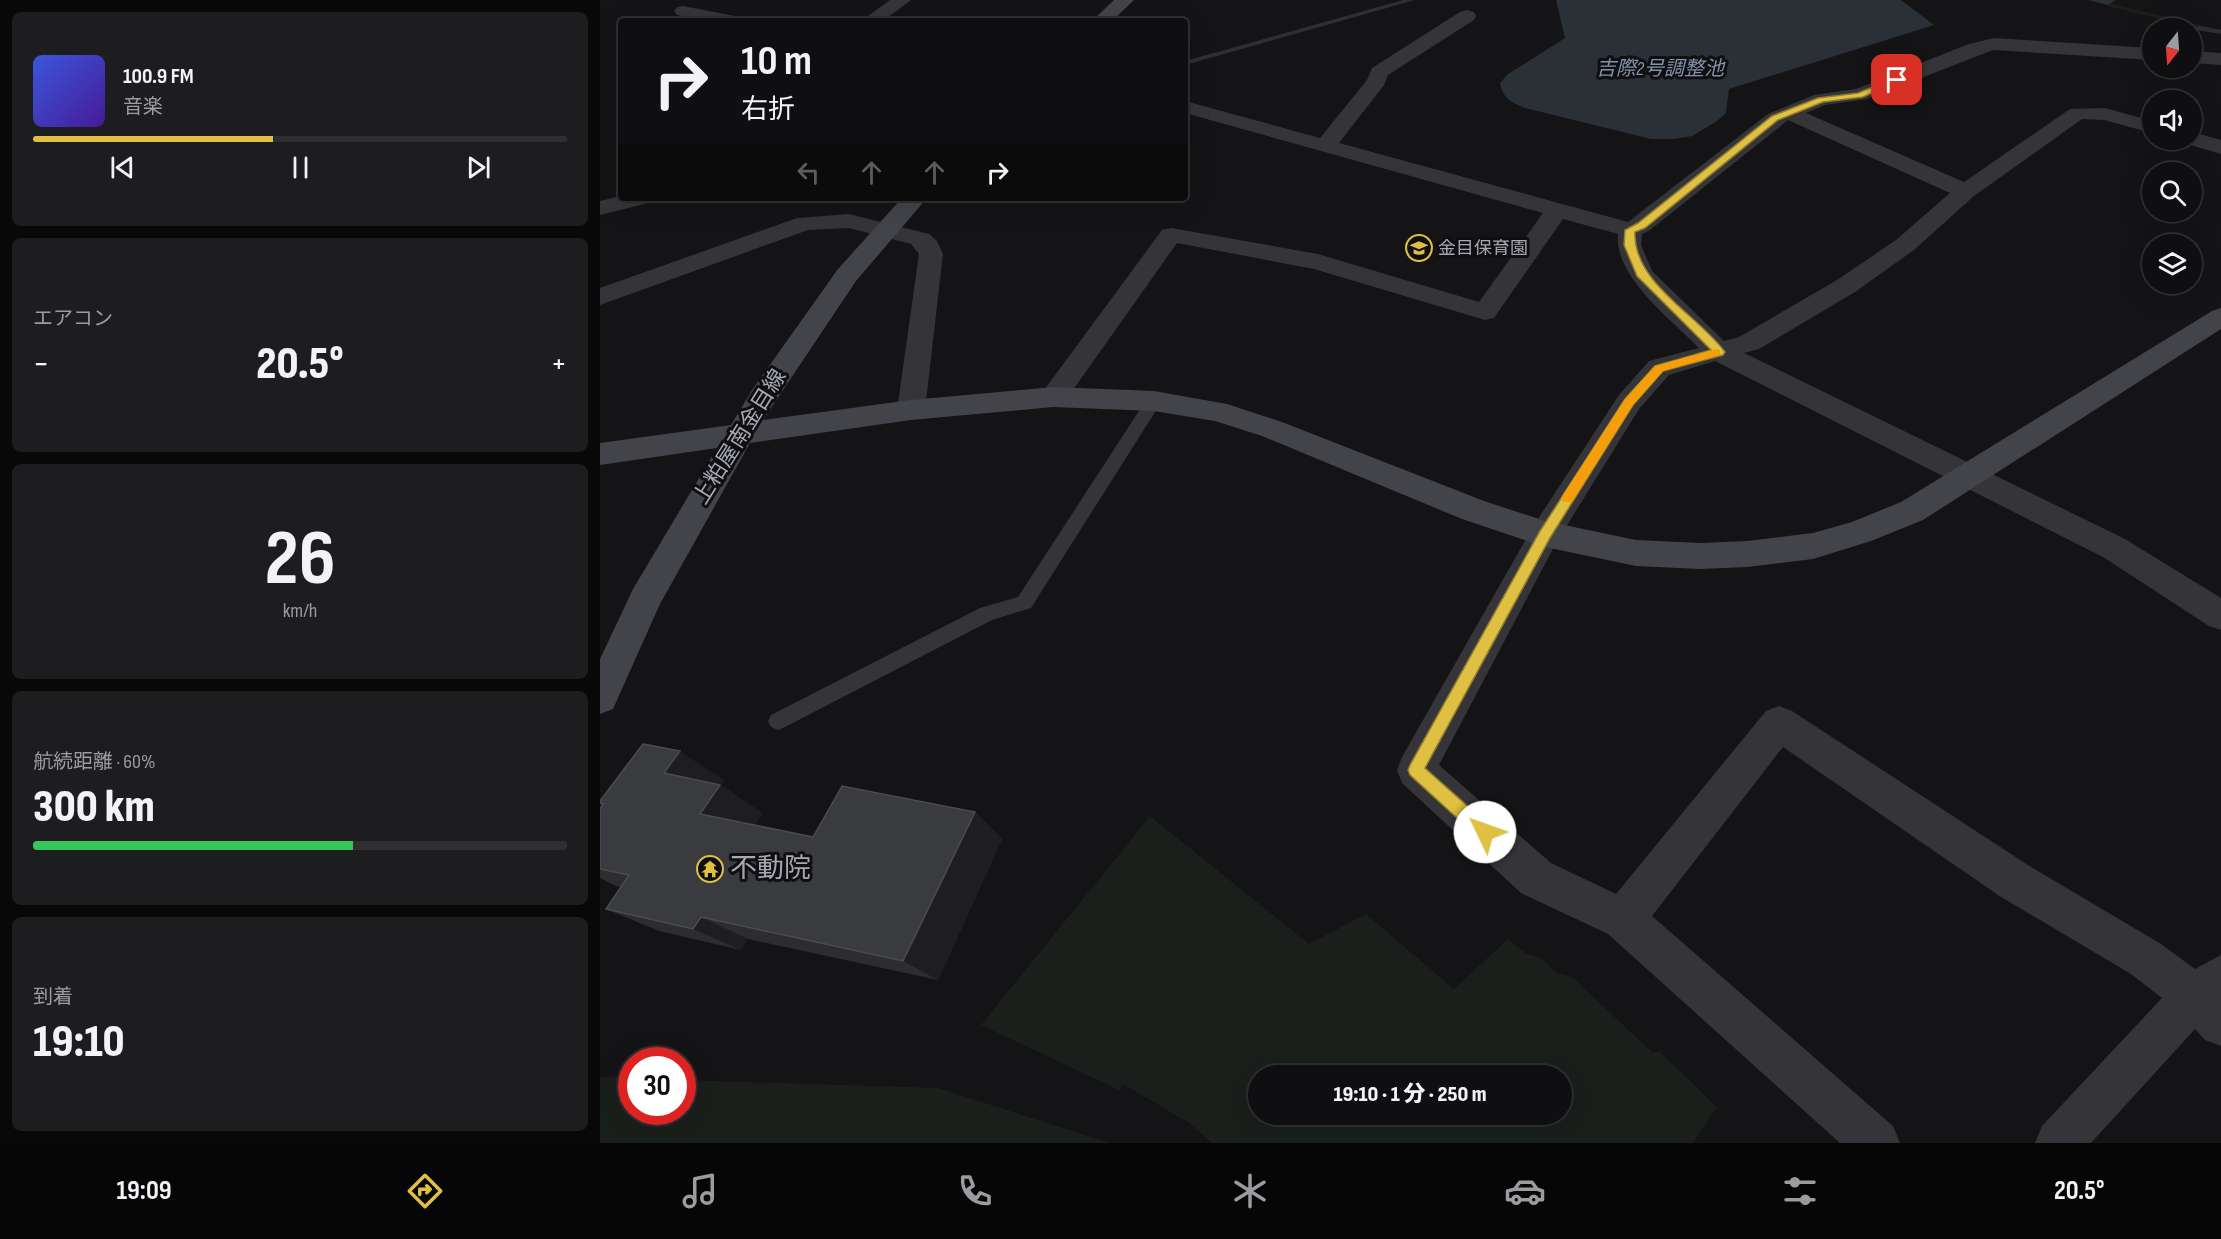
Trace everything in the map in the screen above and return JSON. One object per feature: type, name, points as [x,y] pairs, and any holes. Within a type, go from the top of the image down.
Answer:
[{"type":"street","points":[[875,18],[902,0]]},
{"type":"street","points":[[1104,18],[1125,0]]},
{"type":"street","points":[[683,11],[718,18]]},
{"type":"street","points":[[1326,145],[1377,81],[1379,72],[1467,16]]},
{"type":"street","points":[[1188,108],[1630,230],[1642,225],[1775,118],[1821,99],[1860,95],[1972,49],[1993,44],[2142,53]]},
{"type":"street","points":[[2202,58],[2221,59]]},
{"type":"street","points":[[1787,112],[1966,191]]},
{"type":"street","points":[[1876,1143],[1623,920],[1536,878],[1416,770],[1545,534],[1629,402],[1659,368],[1749,343],[1846,286],[1905,245],[1966,191],[2077,113],[2104,114],[2142,124]]},
{"type":"street","points":[[2202,141],[2221,147]]},
{"type":"street","points":[[600,208],[628,201]]},
{"type":"street","name":"上粕屋南金目線","points":[[600,698],[645,599],[762,397],[820,313],[885,229],[912,201]]},
{"type":"street","points":[[1053,397],[1171,235],[1318,262],[1485,312],[1558,209]]},
{"type":"street","points":[[600,297],[805,223],[837,220],[885,229],[920,239],[928,246],[931,254],[911,411]]},
{"type":"street","points":[[1630,230],[1629,245],[1641,273],[1719,352],[2114,548],[2221,616]]},
{"type":"street","points":[[600,454],[911,411],[1053,397],[1154,401],[1217,411],[1272,429],[1473,510],[1545,534],[1636,554],[1747,554],[1813,546],[1860,532],[1912,511],[2221,317]]},
{"type":"street","points":[[1623,920],[1779,723],[2016,882],[2212,999],[2059,1143]]},
{"type":"lane","points":[[778,721],[987,615],[1024,603],[1154,401]]},
{"type":"shaded area","points":[[2108,3],[2171,18],[2156,18],[2111,7]]},
{"type":"shaded area","points":[[2202,25],[2221,30],[2221,34],[2202,29]]},
{"type":"shaded area","points":[[1150,816],[1309,944],[1366,914],[1454,989],[1508,939],[1527,954],[1540,957],[1557,973],[1572,977],[1652,1052],[1660,1052],[1717,1107],[1693,1143],[1212,1143],[1189,1123],[1123,1084],[1119,1090],[981,1025]]},
{"type":"shaded area","points":[[600,1077],[618,1078],[618,1125],[696,1125],[696,1080],[938,1088],[1110,1143],[600,1143]]},
{"type":"water","name":"吉際2号調整池","points":[[1556,0],[1901,0],[1934,25],[1729,89],[1726,113],[1717,121],[1692,136],[1651,139],[1525,108],[1512,102],[1506,96],[1500,83],[1508,74],[1565,38]]},
{"type":"building","name":"不動院","points":[[643,744],[680,751],[664,773],[720,785],[700,814],[813,837],[842,786],[975,812],[903,961],[701,917],[693,929],[606,909],[629,875],[600,869],[600,809],[603,804],[600,801]]},
{"type":"waterway","points":[[1188,62],[1411,0]]},
{"type":"waterway","points":[[2092,0],[2108,3],[2112,0]]},
{"type":"waterway","points":[[2202,29],[2221,32]]},
{"type":"slow traffic","points":[[1567,499],[1629,402],[1659,368],[1693,357],[1716,353]]},
{"type":"place","name":"金目保育園","points":[[1419,248]]},
{"type":"place","name":"不動院","points":[[710,869]]},
{"type":"route","points":[[1485,832],[1416,770],[1545,534],[1629,402],[1659,368],[1693,357],[1719,352],[1641,273],[1629,245],[1630,230],[1642,225],[1775,118],[1821,99],[1860,95],[1897,80]]}]
